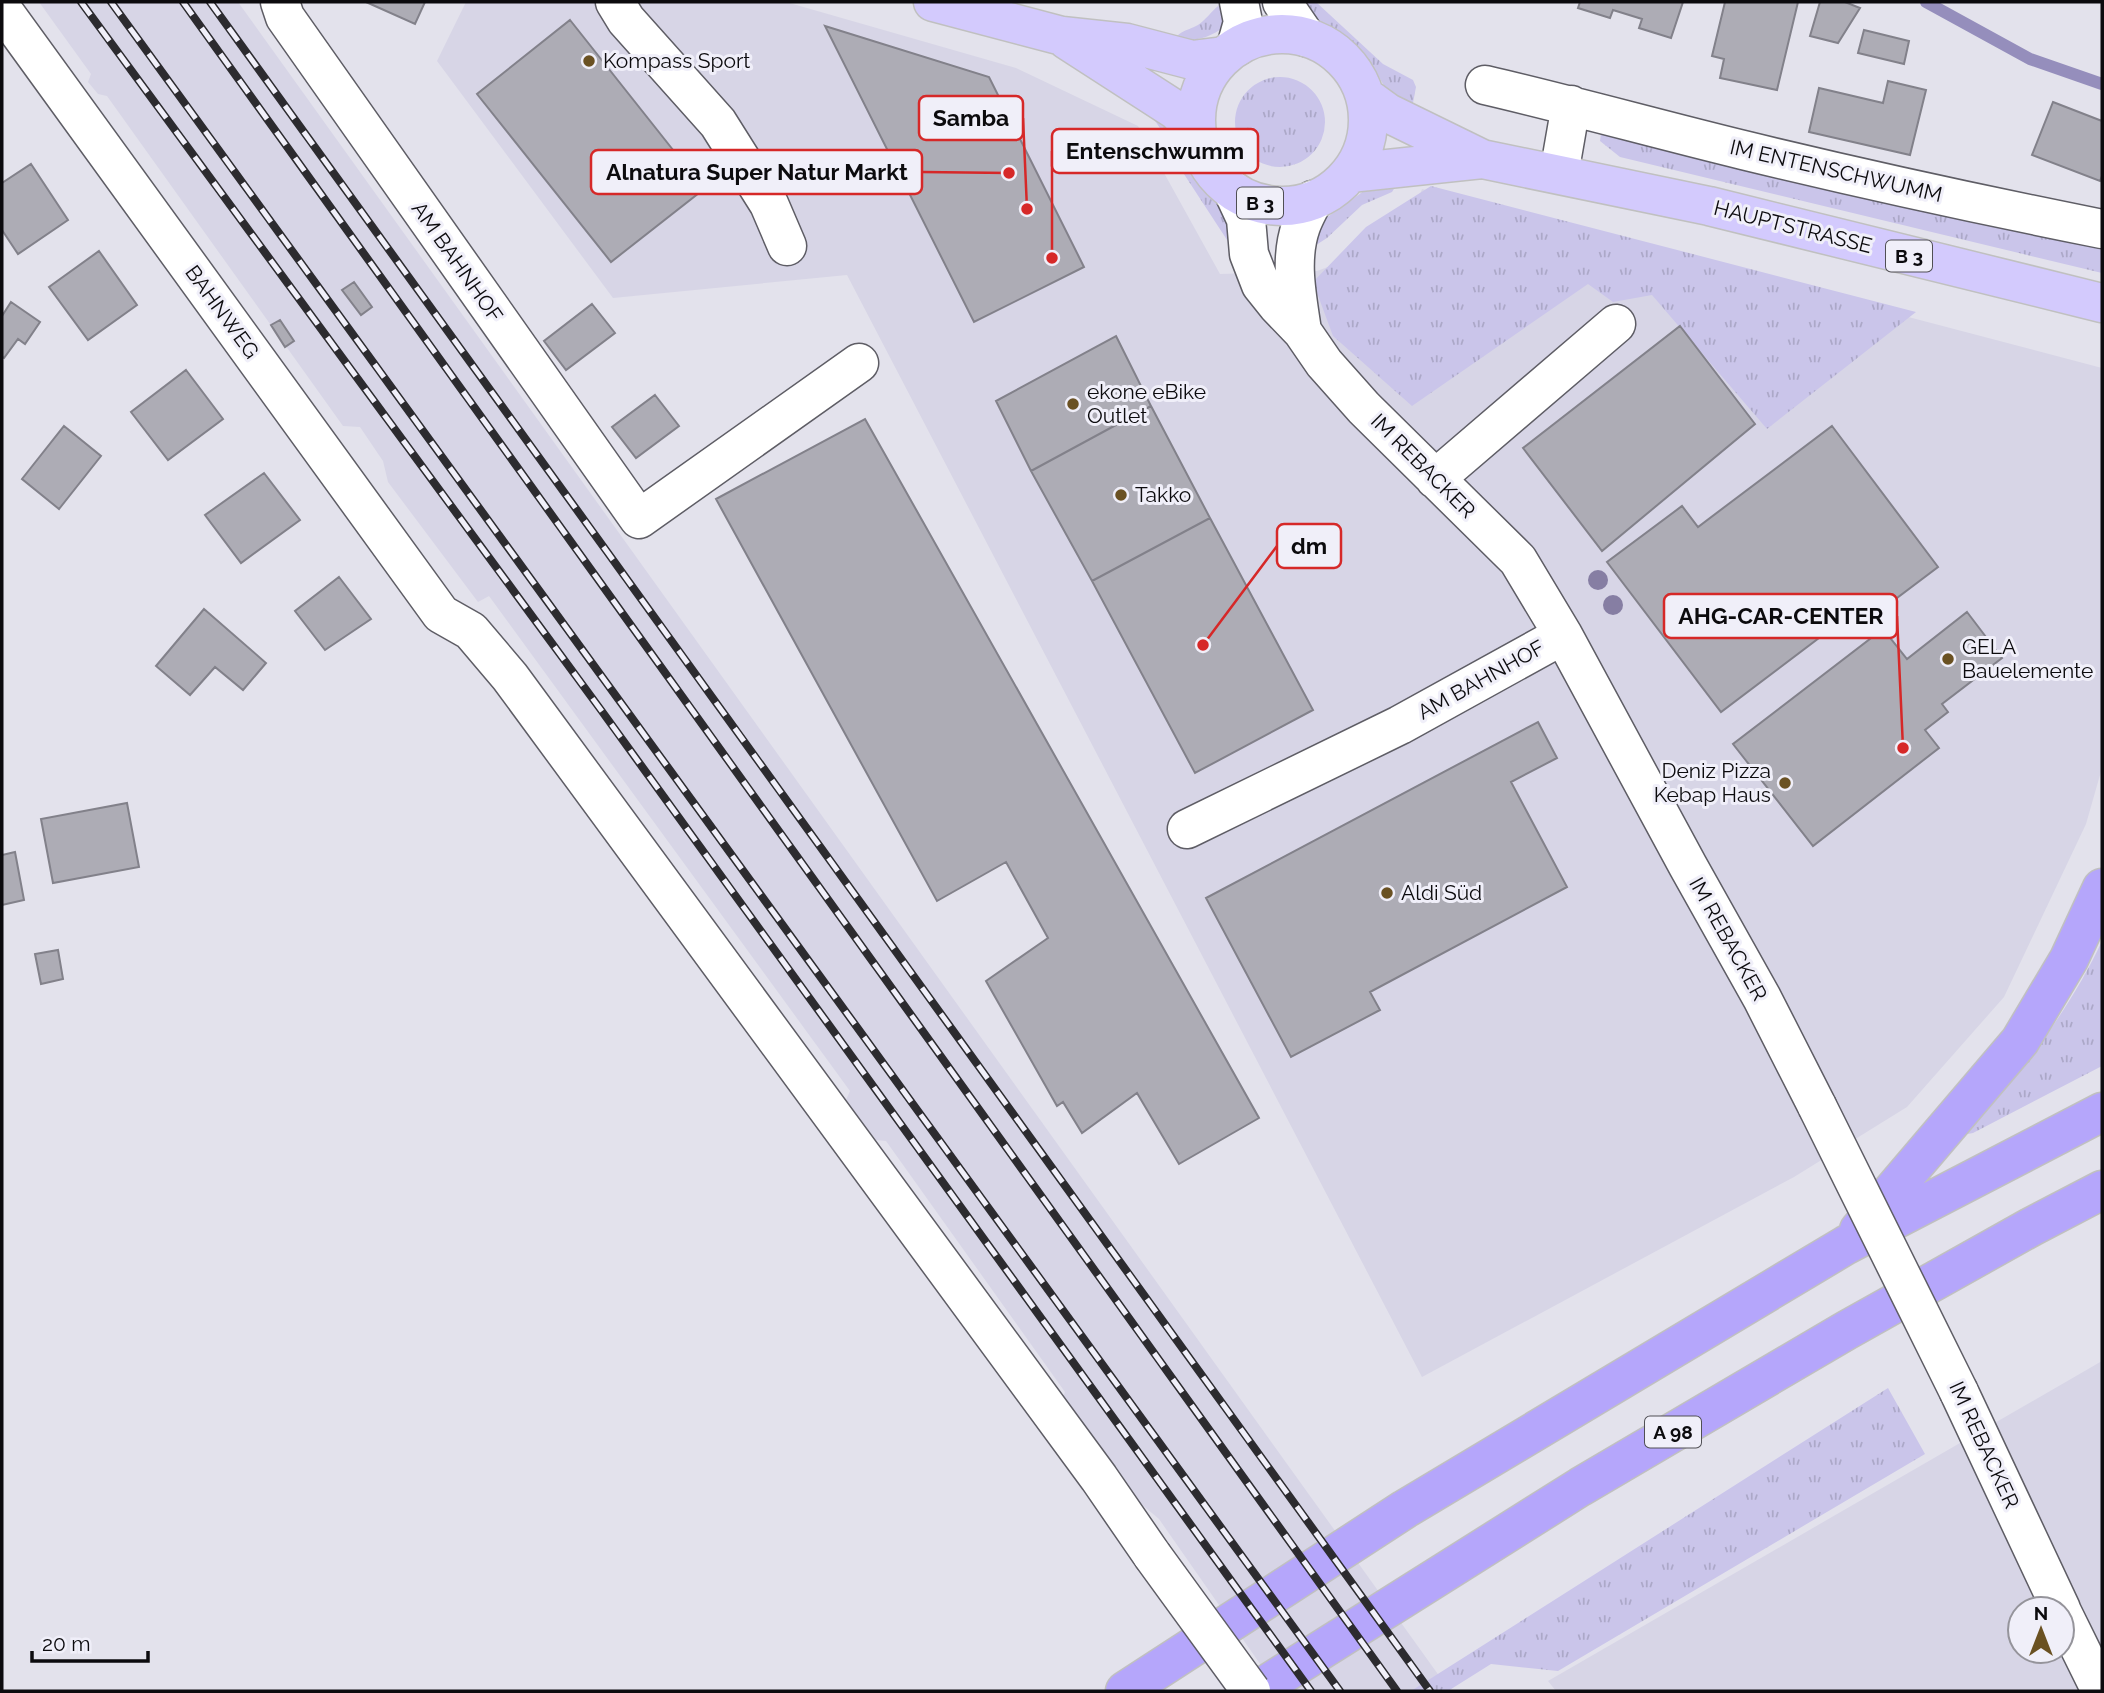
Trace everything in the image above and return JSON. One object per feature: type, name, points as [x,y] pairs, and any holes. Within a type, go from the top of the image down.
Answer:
[{"type":"highway","points":[[1846,1245],[2020,1041],[2069,959],[2102,888]]},
{"type":"highway","points":[[1125,1691],[1405,1509],[1846,1245],[2102,1111]]},
{"type":"highway","name":"A 98","points":[[1253,1691],[1580,1487],[1847,1329],[2102,1190]]},
{"type":"main road","name":"B 3","points":[[933,2],[1062,36],[1127,43],[1192,60],[1230,51],[1258,37],[1294,34],[1332,49],[1343,59],[1360,83],[1366,97]]},
{"type":"main road","name":"B 3","points":[[1062,36],[1177,111],[1196,132],[1205,159],[1222,182],[1248,199],[1280,206],[1313,201],[1327,194],[1350,173]]},
{"type":"main road","points":[[1196,132],[1201,90],[1207,78],[1230,51]]},
{"type":"main road","points":[[1350,173],[1361,156],[1367,137],[1369,117],[1366,97]]},
{"type":"main road","name":"HAUPTSTRASSE","points":[[1366,97],[1388,113],[1482,159],[1709,206],[2102,303]]},
{"type":"main road","name":"HAUPTSTRASSE","points":[[1350,173],[1482,159]]},
{"type":"street","name":"AM BAHNHOF","points":[[280,2],[285,17],[639,519],[859,363]]},
{"type":"street","points":[[615,2],[626,20],[718,123],[769,204],[787,246]]},
{"type":"street","points":[[1230,51],[1242,22],[1239,2]]},
{"type":"street","points":[[1282,2],[1306,37]]},
{"type":"street","name":"BAHNWEG","points":[[2,9],[441,614],[471,631],[510,677],[1253,1691]]},
{"type":"street","name":"IM ENTENSCHWUMM","points":[[1485,85],[1742,150],[2102,229]]},
{"type":"street","points":[[1559,174],[1571,105]]},
{"type":"street","name":"IM REBACKER","points":[[1233,191],[1246,219],[1250,254],[1261,285],[1364,408],[1518,560],[1563,635],[1762,998],[1959,1392],[2054,1595]]},
{"type":"street","name":"IM REBACKER","points":[[1302,331],[1295,255],[1301,226],[1313,201]]},
{"type":"street","points":[[1435,479],[1616,324]]},
{"type":"street","name":"AM BAHNHOF","points":[[1187,829],[1400,725],[1563,635]]},
{"type":"street","name":"IM REBACKER","points":[[2076,1640],[2101,1691]]},
{"type":"shaded area","points":[[39,2],[238,2],[1450,1691],[1279,1691],[1159,1519],[1133,1497],[1060,1405],[1065,1392],[886,1141],[876,1140],[846,1100],[850,1091],[489,596],[478,602],[388,482],[383,461],[360,427],[343,426],[107,96],[98,94],[88,82],[91,74]]},
{"type":"shaded area","points":[[466,2],[786,2],[1016,68],[1138,126],[1220,274],[1317,271],[1336,264],[1416,206],[1422,189],[2102,368],[2102,768],[2086,824],[2004,997],[1907,1107],[1794,1177],[1422,1377],[847,275],[613,298],[437,61]]},
{"type":"shaded area","points":[[2102,1361],[2102,1691],[1556,1691],[1548,1681]]},
{"type":"green space","points":[[1225,2],[1227,25],[1202,38],[1174,40],[1199,24]]},
{"type":"green space","points":[[1305,2],[1316,2],[1383,64],[1413,80],[1416,87],[1412,108],[1390,96],[1359,50],[1338,31],[1315,21],[1301,5]]},
{"type":"green space","points":[[1280,77],[1297,81],[1312,90],[1321,105],[1325,122],[1321,139],[1312,154],[1297,163],[1280,167],[1263,163],[1248,154],[1239,139],[1235,122],[1239,105],[1248,90],[1263,81]]},
{"type":"green space","points":[[1149,112],[1172,126],[1194,175],[1232,224],[1231,246],[1180,168],[1166,137]]},
{"type":"green space","points":[[1602,126],[2102,244],[2102,273],[1620,157],[1600,141]]},
{"type":"green space","points":[[1399,181],[1392,192],[1362,205],[1327,238],[1313,247],[1326,218],[1368,188]]},
{"type":"green space","points":[[1431,186],[1916,312],[1767,429],[1652,295],[1613,302],[1588,284],[1412,406],[1333,336],[1313,282],[1366,227]]},
{"type":"green space","points":[[2102,941],[2102,1066],[1973,1133],[1957,1136],[2010,1081],[2041,1042],[2064,1010]]},
{"type":"green space","points":[[1888,1388],[1925,1454],[1558,1671],[1491,1664],[1448,1691],[1411,1691]]},
{"type":"building","points":[[366,2],[425,2],[415,24]]},
{"type":"building","points":[[1580,2],[1683,2],[1671,38],[1639,28],[1642,19],[1613,10],[1610,18],[1578,8]]},
{"type":"building","points":[[1725,2],[1798,2],[1777,90],[1720,78],[1724,59],[1712,56]]},
{"type":"building","points":[[1820,2],[1845,2],[1860,8],[1838,43],[1810,36]]},
{"type":"building","points":[[570,20],[704,189],[611,262],[477,94]]},
{"type":"building","points":[[825,26],[989,77],[1084,267],[974,322]]},
{"type":"building","points":[[1864,30],[1909,41],[1904,64],[1858,53]]},
{"type":"building","points":[[1888,81],[1926,90],[1910,155],[1809,132],[1819,88],[1883,103]]},
{"type":"building","points":[[2053,102],[2102,121],[2100,181],[2032,155]]},
{"type":"building","points":[[31,164],[68,220],[18,254],[2,230],[2,183]]},
{"type":"building","points":[[99,251],[137,305],[88,340],[49,287]]},
{"type":"building","points":[[354,282],[372,307],[361,315],[342,290]]},
{"type":"building","points":[[11,302],[40,322],[25,344],[18,339],[4,358],[2,316]]},
{"type":"building","points":[[592,304],[615,333],[566,370],[544,341]]},
{"type":"building","points":[[280,320],[294,341],[285,347],[271,325]]},
{"type":"building","points":[[1680,326],[1755,424],[1602,551],[1523,448]]},
{"type":"building","name":"ekone eBike Outlet","points":[[1116,336],[1151,406],[1031,471],[996,401]]},
{"type":"building","points":[[186,370],[223,419],[168,460],[131,412]]},
{"type":"building","points":[[655,395],[679,426],[636,458],[612,427]]},
{"type":"building","name":"Takko","points":[[1151,406],[1210,518],[1092,581],[1031,471]]},
{"type":"building","points":[[865,419],[1259,1118],[1179,1164],[1137,1093],[1082,1133],[1063,1102],[1057,1106],[986,981],[1048,938],[1006,862],[937,901],[716,499]]},
{"type":"building","points":[[64,426],[101,456],[59,509],[22,479]]},
{"type":"building","points":[[1832,426],[1938,567],[1873,616],[1864,604],[1721,712],[1607,562],[1682,506],[1698,527]]},
{"type":"building","points":[[264,473],[300,520],[241,563],[205,515]]},
{"type":"building","points":[[1210,518],[1313,710],[1195,773],[1092,581]]},
{"type":"building","points":[[339,577],[371,619],[325,650],[295,611]]},
{"type":"building","points":[[204,609],[266,663],[243,690],[215,667],[190,695],[156,666]]},
{"type":"building","points":[[1967,612],[2002,658],[1942,704],[1948,712],[1925,730],[1939,748],[1813,846],[1733,744],[1883,629],[1907,659]]},
{"type":"building","name":"Aldi Süd","points":[[1538,722],[1557,758],[1511,782],[1567,887],[1370,992],[1380,1010],[1291,1057],[1206,898]]},
{"type":"building","points":[[127,803],[139,867],[53,883],[41,819]]},
{"type":"building","points":[[15,852],[24,900],[2,905],[2,855]]},
{"type":"building","points":[[58,950],[63,979],[41,984],[35,954]]},
{"type":"waterway","points":[[1926,2],[2030,59],[2102,84]]},
{"type":"railway","points":[[81,2],[601,710],[1311,1691]]},
{"type":"railway","points":[[111,2],[1340,1691]]},
{"type":"railway","points":[[183,2],[1397,1691]]},
{"type":"railway","points":[[210,2],[1430,1691]]},
{"type":"place","name":"Kompass Sport","points":[[589,61]]},
{"type":"place","name":"Alnatura Super Natur Markt","points":[[1009,173]]},
{"type":"place","name":"Samba","points":[[1027,209]]},
{"type":"place","name":"Entenschwumm","points":[[1052,258]]},
{"type":"place","name":"ekone eBike Outlet","points":[[1073,404]]},
{"type":"place","name":"Takko","points":[[1121,495]]},
{"type":"place","name":"dm","points":[[1203,645]]},
{"type":"place","name":"GELA Bauelemente","points":[[1948,659]]},
{"type":"place","name":"AHG-CAR-CENTER","points":[[1903,748]]},
{"type":"place","name":"Deniz Pizza Kebap Haus","points":[[1785,783]]},
{"type":"place","name":"Aldi Süd","points":[[1387,893]]}]
